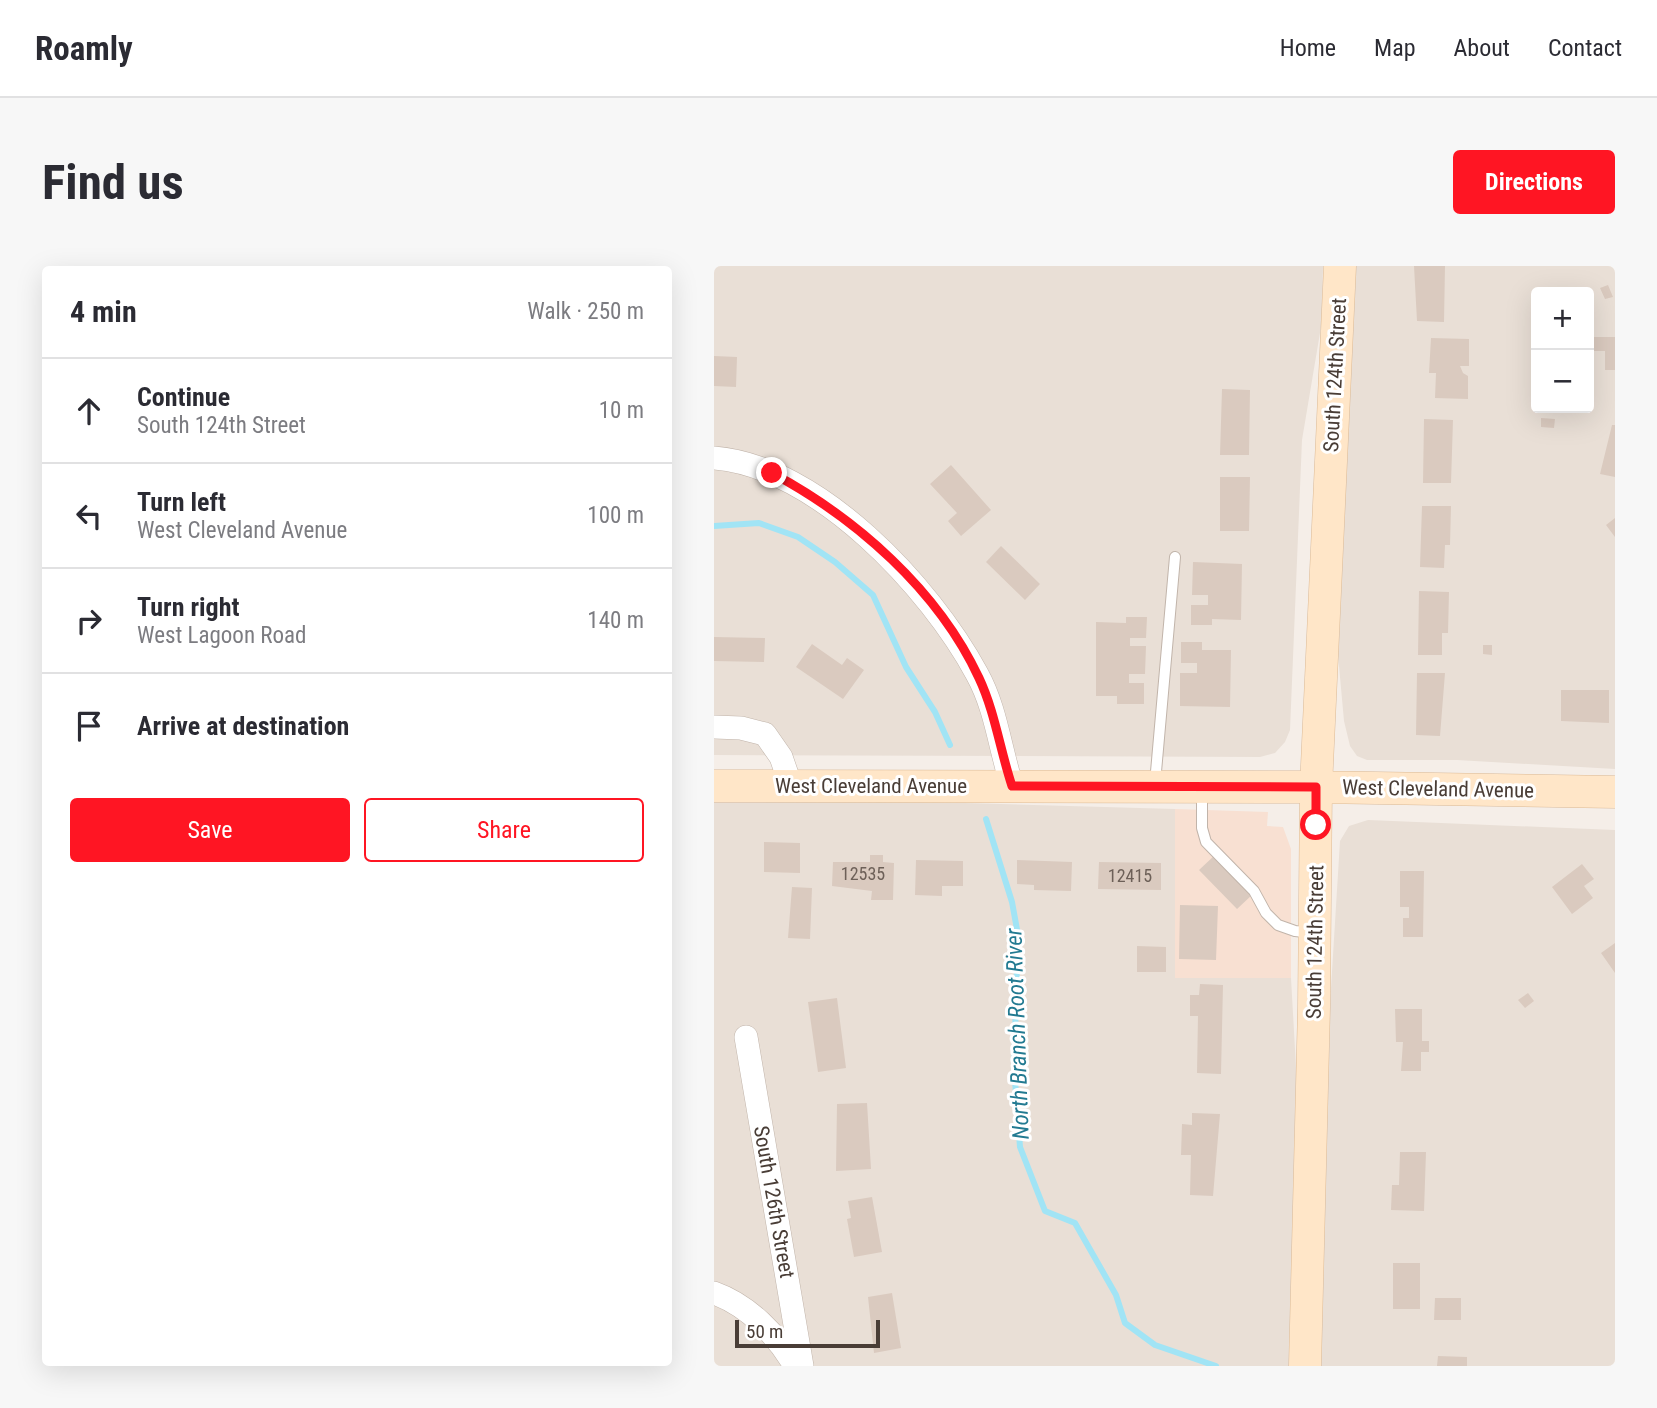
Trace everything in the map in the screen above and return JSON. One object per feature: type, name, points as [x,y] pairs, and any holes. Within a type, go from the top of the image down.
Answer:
[{"type":"street","name":"South 124th Street","points":[[1305,1366],[1316,787],[1340,266]]},
{"type":"street","points":[[714,458],[733,460],[772,473],[803,490],[880,550],[918,589],[946,624],[978,675],[999,733],[1012,786]]},
{"type":"street","points":[[714,727],[741,727],[765,734],[781,757],[791,786]]},
{"type":"street","name":"West Cleveland Avenue","points":[[714,786],[1202,786],[1615,792]]},
{"type":"street","name":"South 126th Street","points":[[746,1037],[802,1366]]},
{"type":"street","points":[[714,1293],[735,1304],[766,1329],[794,1366]]},
{"type":"lane","points":[[1155,786],[1175,557]]},
{"type":"lane","points":[[1202,786],[1202,828],[1206,842],[1254,891],[1266,913],[1278,925],[1294,931],[1315,933]]},
{"type":"shaded area","points":[[714,266],[1323,266],[1322,321],[1302,440],[1290,730],[1285,742],[1275,753],[1260,757],[714,755]]},
{"type":"shaded area","points":[[1350,266],[1615,266],[1615,769],[1457,760],[1367,760],[1357,756],[1350,746],[1344,721],[1337,644]]},
{"type":"shaded area","points":[[714,796],[1175,809],[1175,977],[1291,978],[1301,1156],[1293,1366],[714,1366]]},
{"type":"shaded area","points":[[1175,809],[1268,812],[1267,826],[1283,827],[1291,849],[1291,978],[1175,978]]},
{"type":"shaded area","points":[[1368,820],[1615,830],[1615,1366],[1315,1366],[1322,1135],[1340,841],[1349,826]]},
{"type":"building","points":[[1414,266],[1445,266],[1444,322],[1417,321]]},
{"type":"building","points":[[1608,285],[1613,297],[1605,299],[1600,288]]},
{"type":"building","points":[[1594,337],[1615,337],[1615,370],[1605,370],[1605,351],[1594,351]]},
{"type":"building","points":[[1431,338],[1469,339],[1469,366],[1460,366],[1468,376],[1468,399],[1435,398],[1436,373],[1429,373]]},
{"type":"building","points":[[714,356],[737,357],[736,387],[714,386]]},
{"type":"building","points":[[1222,389],[1250,390],[1249,455],[1220,455]]},
{"type":"building","points":[[1541,418],[1555,419],[1554,428],[1541,427]]},
{"type":"building","points":[[1424,419],[1453,420],[1451,483],[1423,483]]},
{"type":"building","points":[[1612,425],[1615,425],[1615,477],[1600,474]]},
{"type":"building","points":[[951,465],[991,510],[961,536],[948,521],[957,513],[930,484]]},
{"type":"building","points":[[1220,477],[1250,477],[1249,531],[1220,531]]},
{"type":"building","points":[[1422,506],[1451,506],[1450,545],[1445,545],[1444,568],[1420,567]]},
{"type":"building","points":[[1615,518],[1615,537],[1606,525]]},
{"type":"building","points":[[1001,546],[1040,584],[1025,600],[986,562]]},
{"type":"building","points":[[1193,562],[1242,564],[1241,620],[1212,619],[1212,625],[1191,625],[1191,605],[1208,605],[1208,595],[1192,595]]},
{"type":"building","points":[[1419,591],[1449,592],[1448,633],[1442,633],[1442,655],[1418,655]]},
{"type":"building","points":[[1126,617],[1147,617],[1146,638],[1130,638],[1130,646],[1146,646],[1145,674],[1129,674],[1129,683],[1144,683],[1144,704],[1117,704],[1117,696],[1096,696],[1096,622],[1126,623]]},
{"type":"building","points":[[714,637],[765,638],[764,662],[714,661]]},
{"type":"building","points":[[1181,642],[1202,642],[1202,650],[1231,650],[1230,707],[1180,706],[1180,673],[1197,673],[1197,663],[1181,663]]},
{"type":"building","points":[[812,644],[842,665],[847,658],[864,670],[843,699],[796,667]]},
{"type":"building","points":[[1483,645],[1492,645],[1492,655],[1483,654]]},
{"type":"building","points":[[1417,673],[1445,673],[1440,736],[1416,735]]},
{"type":"building","points":[[1561,690],[1609,690],[1609,723],[1561,721]]},
{"type":"building","points":[[764,842],[800,843],[800,873],[764,872]]},
{"type":"building","points":[[870,855],[883,855],[883,862],[894,863],[893,900],[871,900],[872,891],[832,886],[833,862],[870,862]]},
{"type":"building","points":[[1215,855],[1253,894],[1237,909],[1199,870]]},
{"type":"building","points":[[916,860],[963,861],[963,886],[942,886],[942,896],[915,895]]},
{"type":"building","points":[[1017,860],[1072,862],[1071,891],[1034,890],[1034,885],[1017,884]]},
{"type":"building","points":[[1099,862],[1161,863],[1161,890],[1098,889]]},
{"type":"building","points":[[1582,864],[1594,879],[1584,886],[1593,898],[1572,914],[1552,887]]},
{"type":"building","points":[[1400,871],[1424,871],[1423,937],[1403,937],[1403,918],[1409,918],[1409,907],[1400,907]]},
{"type":"building","points":[[792,887],[812,888],[810,939],[788,938]]},
{"type":"building","points":[[1180,905],[1218,906],[1216,960],[1179,959]]},
{"type":"building","points":[[1615,943],[1615,973],[1601,953]]},
{"type":"building","points":[[1137,946],[1166,947],[1166,972],[1137,972]]},
{"type":"building","points":[[1200,984],[1223,985],[1221,1074],[1197,1073],[1198,1016],[1190,1016],[1190,995],[1199,995]]},
{"type":"building","points":[[1528,993],[1534,1001],[1525,1008],[1518,1000]]},
{"type":"building","points":[[837,998],[846,1068],[818,1072],[808,1002]]},
{"type":"building","points":[[1395,1009],[1422,1009],[1422,1041],[1429,1041],[1429,1052],[1421,1052],[1421,1071],[1401,1071],[1403,1042],[1396,1042]]},
{"type":"building","points":[[867,1103],[871,1169],[836,1171],[837,1104]]},
{"type":"building","points":[[1192,1113],[1220,1114],[1213,1196],[1190,1195],[1191,1155],[1181,1155],[1182,1124],[1192,1125]]},
{"type":"building","points":[[1400,1152],[1426,1152],[1424,1211],[1391,1210],[1392,1185],[1399,1185]]},
{"type":"building","points":[[872,1197],[882,1252],[854,1257],[847,1219],[851,1218],[848,1201]]},
{"type":"building","points":[[1393,1263],[1420,1263],[1420,1309],[1393,1309]]},
{"type":"building","points":[[892,1293],[901,1348],[874,1353],[868,1297]]},
{"type":"building","points":[[1435,1298],[1461,1298],[1461,1320],[1434,1320]]},
{"type":"building","points":[[1438,1356],[1467,1357],[1467,1366],[1437,1366]]},
{"type":"waterway","name":"North Branch Root River","points":[[714,526],[759,523],[798,537],[835,562],[873,595],[906,667],[935,712],[950,745]]},
{"type":"waterway","name":"North Branch Root River","points":[[986,819],[1012,902],[1018,935],[1014,1067],[1020,1147],[1045,1211],[1075,1223],[1116,1295],[1125,1323],[1155,1345],[1216,1366]]},
{"type":"route","points":[[772,473],[831,509],[880,550],[918,589],[946,624],[978,675],[985,692],[999,733],[1012,786],[1316,787],[1316,825]]}]
